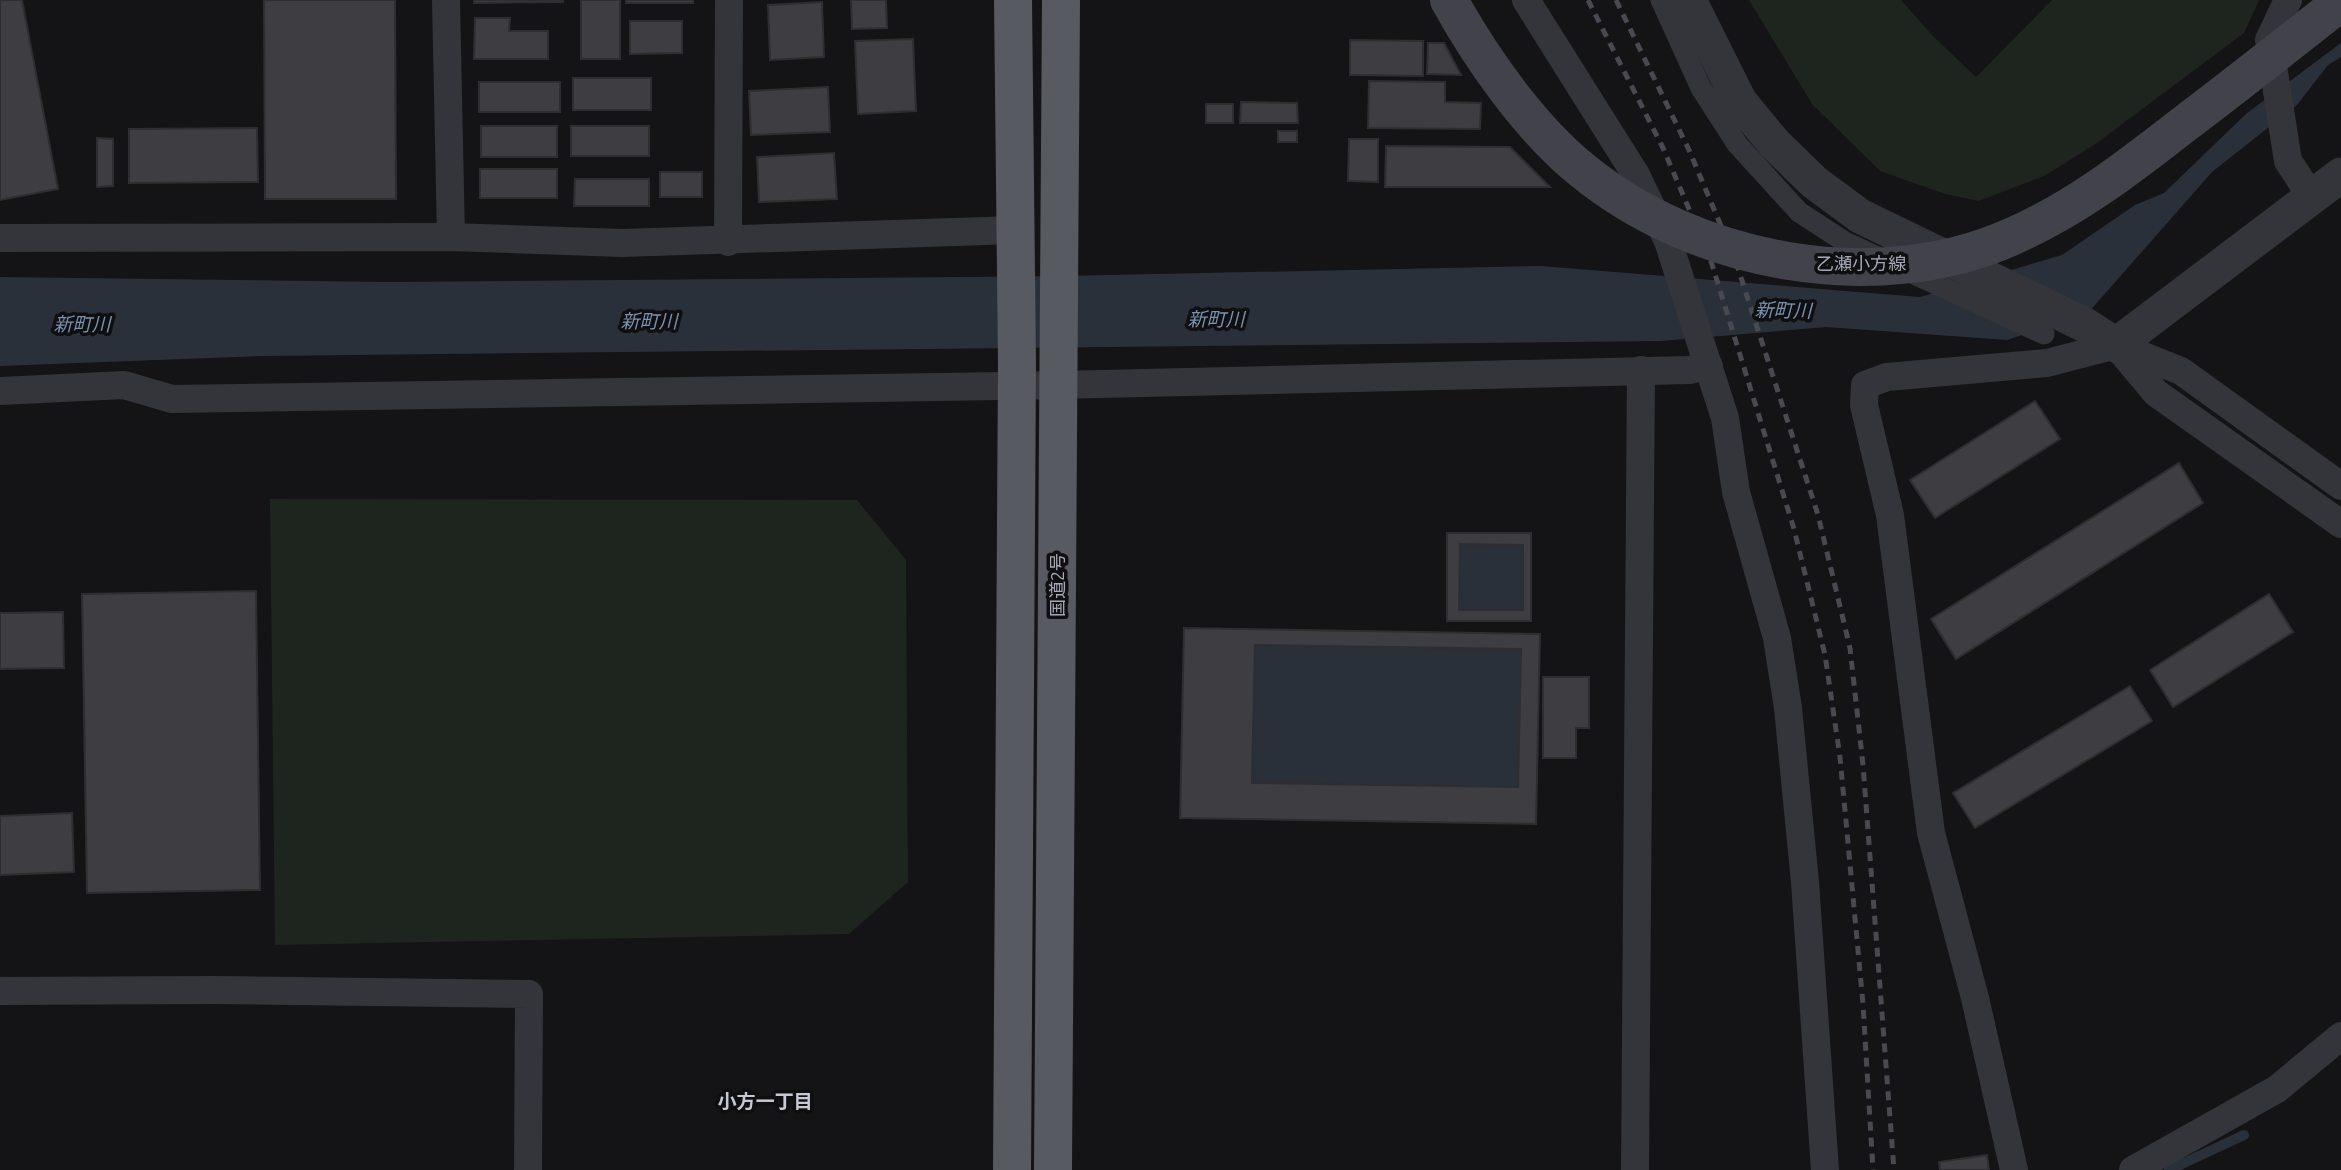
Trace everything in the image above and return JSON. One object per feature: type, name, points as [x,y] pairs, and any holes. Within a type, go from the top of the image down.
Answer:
[{"type":"highway","points":[[1012,1170],[1017,375],[1013,0]]},
{"type":"highway","name":"国道2号","points":[[1053,1170],[1061,0]]},
{"type":"main road","name":"乙瀬小方線","points":[[1449,0],[1466,32],[1527,114],[1581,170],[1663,223],[1754,254],[1819,266],[1892,267],[1957,257],[2000,241],[2095,193],[2341,2]]},
{"type":"street","points":[[446,0],[451,237]]},
{"type":"street","points":[[728,242],[729,0]]},
{"type":"street","points":[[1526,0],[1636,175],[1668,241],[1725,418],[1736,492],[1777,638],[1788,708],[1805,882],[1825,1170]]},
{"type":"street","points":[[1661,0],[1701,88],[1737,144],[1799,212],[1845,242],[2044,334]]},
{"type":"street","points":[[1689,0],[1740,102],[1774,144],[1814,182],[1860,216],[2085,326],[2116,345],[2181,371],[2341,486]]},
{"type":"street","points":[[2288,0],[2269,40],[2288,161],[2303,186]]},
{"type":"street","points":[[2014,1170],[1975,998],[1931,833],[1890,514],[1864,405],[1865,385],[1887,377],[2048,363],[2116,345],[2303,186],[2341,176]]},
{"type":"street","points":[[0,238],[451,237],[622,243],[1015,242]]},
{"type":"street","points":[[2116,345],[2156,393],[2341,524]]},
{"type":"street","points":[[0,391],[124,385],[172,399],[1058,374],[1689,370],[1706,355]]},
{"type":"street","points":[[1636,1170],[1641,370]]},
{"type":"street","points":[[0,991],[214,990],[529,994],[528,1170]]},
{"type":"street","points":[[2133,1170],[2277,1089],[2341,1036]]},
{"type":"shaded area","points":[[1749,0],[1901,0],[1934,37],[1976,77],[2052,0],[2259,0],[2244,33],[2094,145],[2044,176],[1979,201],[1945,194],[1880,171],[1812,104]]},
{"type":"shaded area","points":[[270,499],[857,500],[906,560],[908,882],[849,934],[275,945]]},
{"type":"water","name":"新町川","points":[[2341,43],[2341,57],[2328,65],[2297,105],[2212,172],[2088,313],[2007,340],[1826,327],[1661,341],[262,356],[0,366],[0,277],[390,282],[1062,276],[1541,266],[1920,297],[2062,255],[2135,205],[2164,193],[2247,113]]},
{"type":"water","points":[[1460,544],[1523,545],[1523,610],[1459,610]]},
{"type":"water","points":[[1255,645],[1521,649],[1518,787],[1252,783]]},
{"type":"building","points":[[0,0],[22,0],[58,189],[0,200]]},
{"type":"building","points":[[264,0],[395,0],[396,199],[265,199]]},
{"type":"building","points":[[474,0],[563,0],[563,2],[474,3]]},
{"type":"building","points":[[581,0],[620,0],[620,59],[581,59]]},
{"type":"building","points":[[626,0],[693,0],[693,3],[626,3]]},
{"type":"building","points":[[851,0],[886,0],[887,28],[852,29]]},
{"type":"building","points":[[822,2],[824,57],[770,60],[768,5]]},
{"type":"building","points":[[475,18],[510,18],[509,31],[548,31],[548,59],[474,59]]},
{"type":"building","points":[[630,21],[682,21],[682,53],[630,54]]},
{"type":"building","points":[[913,39],[916,111],[858,114],[855,41]]},
{"type":"building","points":[[1350,40],[1423,41],[1423,76],[1350,75]]},
{"type":"building","points":[[1428,43],[1444,43],[1461,75],[1427,74]]},
{"type":"building","points":[[573,78],[651,78],[651,110],[573,110]]},
{"type":"building","points":[[1369,81],[1445,82],[1445,102],[1481,103],[1480,129],[1368,128]]},
{"type":"building","points":[[479,82],[560,82],[560,112],[479,112]]},
{"type":"building","points":[[828,87],[830,132],[751,135],[749,91]]},
{"type":"building","points":[[1241,102],[1297,103],[1298,123],[1240,123]]},
{"type":"building","points":[[1206,104],[1233,104],[1233,123],[1206,123]]},
{"type":"building","points":[[481,126],[557,126],[557,157],[481,157]]},
{"type":"building","points":[[571,126],[649,126],[649,156],[571,156]]},
{"type":"building","points":[[257,128],[258,182],[129,183],[129,129]]},
{"type":"building","points":[[1278,131],[1297,131],[1297,142],[1278,142]]},
{"type":"building","points":[[97,138],[113,139],[113,186],[97,187]]},
{"type":"building","points":[[1349,139],[1378,139],[1378,182],[1348,181]]},
{"type":"building","points":[[1386,146],[1510,147],[1550,187],[1385,187]]},
{"type":"building","points":[[834,153],[837,199],[759,202],[757,157]]},
{"type":"building","points":[[480,169],[557,169],[557,198],[480,198]]},
{"type":"building","points":[[660,172],[702,172],[702,197],[660,197]]},
{"type":"building","points":[[575,179],[649,179],[649,206],[574,206]]},
{"type":"building","points":[[2035,401],[2060,439],[1935,518],[1910,480]]},
{"type":"building","points":[[2179,463],[2203,503],[1956,659],[1931,619]]},
{"type":"building","points":[[1447,533],[1531,533],[1531,621],[1447,621]],"holes":[[[1460,544],[1523,545],[1523,610],[1459,610]]]},
{"type":"building","points":[[256,591],[260,890],[87,893],[82,594]]},
{"type":"building","points":[[2269,594],[2293,632],[2173,707],[2150,670]]},
{"type":"building","points":[[63,612],[64,668],[0,669],[0,613]]},
{"type":"building","points":[[1184,628],[1540,634],[1536,824],[1180,818]],"holes":[[[1255,645],[1521,649],[1518,787],[1252,783]]]},
{"type":"building","points":[[1543,677],[1589,677],[1589,728],[1576,728],[1576,758],[1543,758]]},
{"type":"building","points":[[2130,686],[2152,721],[1975,828],[1953,793]]},
{"type":"building","points":[[72,813],[74,872],[0,875],[0,816]]},
{"type":"building","points":[[1987,1155],[1989,1170],[1940,1170],[1939,1162]]},
{"type":"waterway","points":[[2169,1170],[2244,1135]]},
{"type":"railway","points":[[1588,0],[1663,148],[1710,258],[1794,529],[1825,655],[1840,757],[1863,1004],[1873,1170]]},
{"type":"railway","points":[[1616,0],[1689,150],[1735,259],[1818,515],[1850,648],[1863,765],[1894,1170]]},
{"type":"district","name":"小方一丁目","points":[[765,1101]]}]
